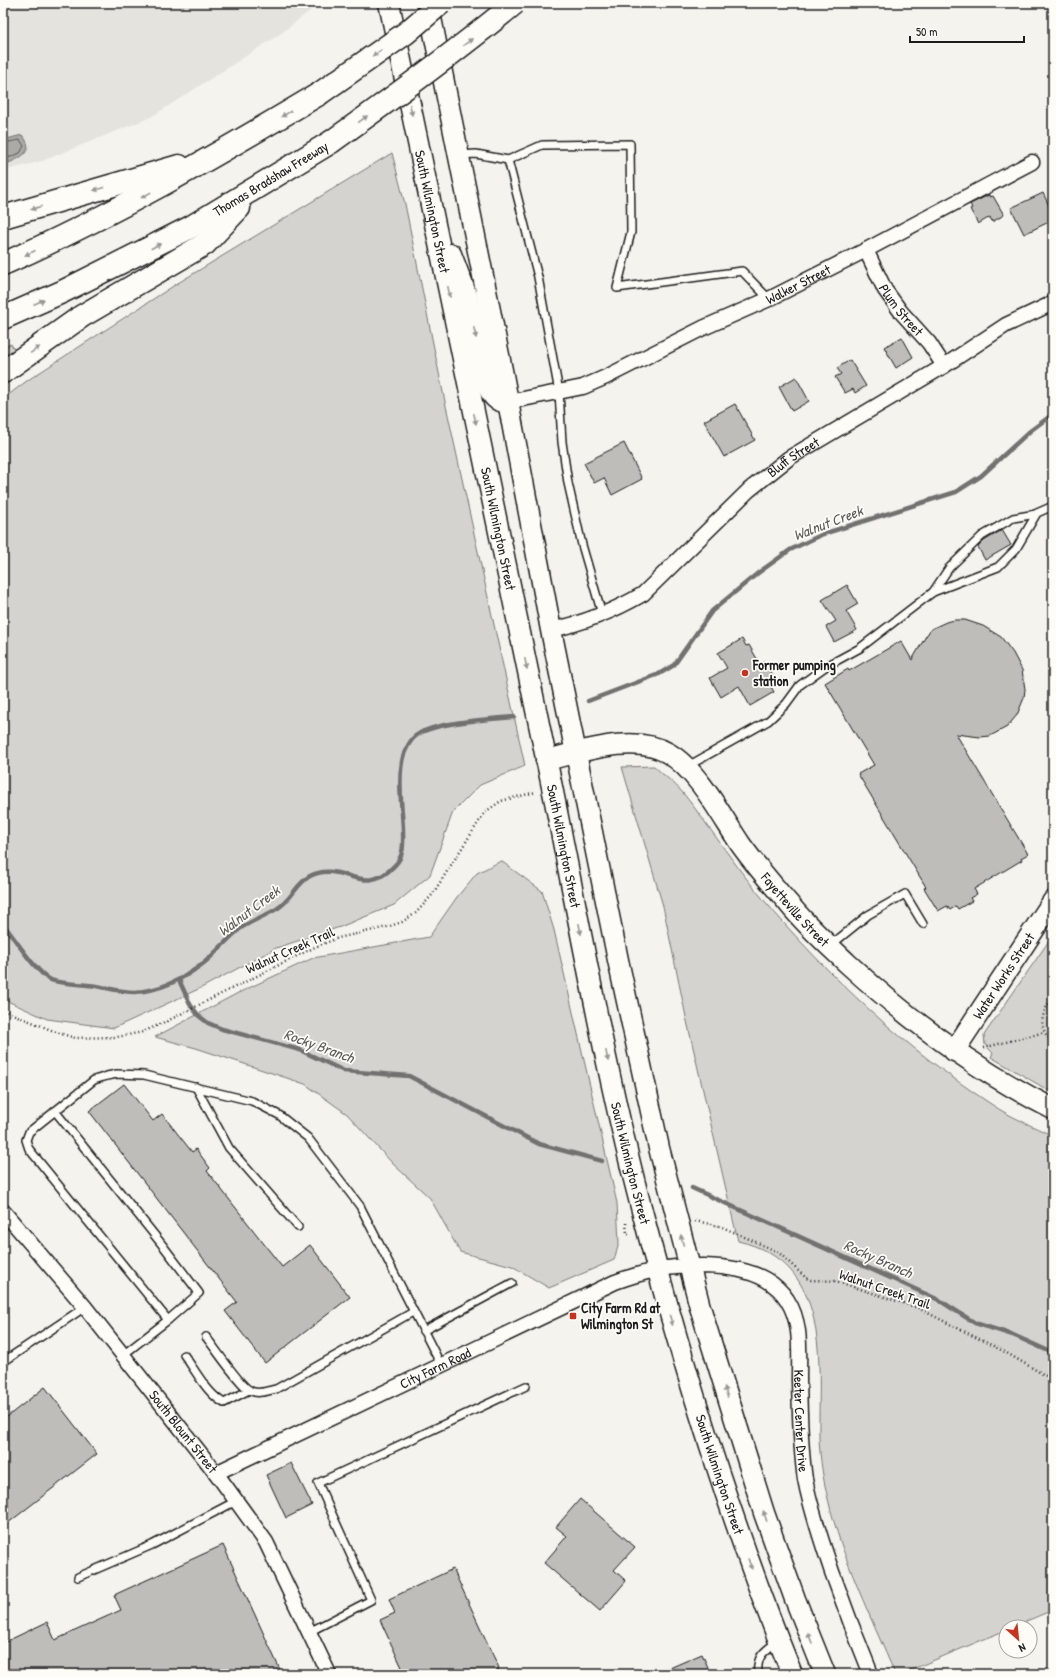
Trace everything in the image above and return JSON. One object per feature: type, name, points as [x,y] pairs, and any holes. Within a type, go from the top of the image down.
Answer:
[{"type":"highway","points":[[3,264],[57,241],[118,210],[217,155],[319,94],[406,33],[441,3]]},
{"type":"highway","name":"Thomas Bradshaw Freeway","points":[[3,318],[122,263],[191,227],[259,187],[331,142],[463,45],[515,3]]},
{"type":"highway","points":[[3,216],[217,155]]},
{"type":"highway","points":[[3,372],[82,316],[204,244],[259,187]]},
{"type":"main road","name":"South Wilmington Street","points":[[389,3],[546,760],[584,951],[615,1094],[657,1269],[670,1317],[730,1511],[778,1641],[792,1674]]},
{"type":"main road","points":[[428,3],[508,402],[551,630],[647,1095],[688,1266],[764,1513],[795,1599],[825,1674]]},
{"type":"main road","points":[[431,204],[467,296],[490,390],[492,395],[498,401],[508,402]]},
{"type":"main road","name":"Fayetteville Street","points":[[546,760],[623,744],[638,744],[653,747],[668,753],[686,767],[696,779],[752,859],[790,906],[830,947],[874,988],[954,1051],[997,1079],[1053,1109]]},
{"type":"main road","name":"Water Works Street","points":[[954,1051],[1053,901]]},
{"type":"street","name":"Walker Street","points":[[508,402],[583,387],[606,377],[703,328],[769,299],[866,250],[1032,162]]},
{"type":"street","name":"Plum Street","points":[[866,250],[885,290],[901,312],[929,343],[944,366]]},
{"type":"street","name":"Bluff Street","points":[[551,630],[572,626],[622,606],[643,594],[749,490],[789,458],[944,366],[1006,325],[1053,303]]},
{"type":"street","name":"South Blount Street","points":[[3,1211],[85,1307],[216,1473],[266,1542],[329,1674]]},
{"type":"street","name":"Keeter Center Drive","points":[[657,1269],[688,1266],[734,1268],[752,1272],[765,1279],[778,1289],[788,1302],[798,1331],[800,1435],[806,1480],[812,1509],[840,1593],[871,1674]]},
{"type":"street","name":"City Farm Road","points":[[216,1473],[615,1282],[657,1269]]},
{"type":"lane","points":[[459,155],[476,154],[508,160],[542,145],[630,144],[631,232],[617,288],[742,271],[769,299]]},
{"type":"lane","points":[[508,160],[538,277],[559,392],[562,442],[570,494],[582,545],[602,614]]},
{"type":"lane","points":[[933,592],[949,568],[982,536],[1013,518],[1036,514],[1053,506]]},
{"type":"lane","points":[[686,767],[768,721],[786,704],[800,685],[826,667],[860,648],[933,592],[998,568],[1016,549],[1036,514]]},
{"type":"lane","points":[[830,947],[868,915],[905,894],[923,924]]},
{"type":"lane","points":[[168,1320],[29,1149],[26,1140],[29,1132],[94,1080],[108,1076],[117,1074],[144,1075],[252,1101],[279,1115],[308,1138],[360,1206],[441,1365]]},
{"type":"lane","points":[[196,1087],[229,1148],[298,1227]]},
{"type":"lane","points":[[55,1111],[164,1247],[199,1294],[123,1355]]},
{"type":"lane","points":[[423,1331],[512,1283]]},
{"type":"lane","points":[[3,1362],[85,1307]]},
{"type":"lane","points":[[206,1337],[238,1379],[249,1390],[260,1393],[276,1389],[414,1312]]},
{"type":"lane","points":[[184,1355],[219,1401],[224,1403],[229,1402],[249,1390]]},
{"type":"lane","points":[[309,1632],[371,1600],[318,1483],[526,1386]]},
{"type":"lane","points":[[78,1577],[152,1545],[236,1501]]},
{"type":"lane","points":[[758,1674],[757,1665],[762,1653],[778,1641]]},
{"type":"path","name":"Walnut Creek Trail","points":[[3,1010],[56,1032],[75,1038],[118,1037],[143,1032],[327,942],[391,926],[410,918],[422,908],[432,895],[485,812],[494,804],[501,801],[538,791]]},
{"type":"path","points":[[1053,997],[1047,1005],[1041,1024],[1044,1032],[1053,1041]]},
{"type":"path","points":[[984,1048],[1044,1032]]},
{"type":"path","name":"Walnut Creek Trail","points":[[690,1224],[696,1220],[720,1226],[778,1252],[806,1278],[811,1280],[836,1281],[918,1308],[1005,1352],[1053,1380]]},
{"type":"shaded area","points":[[3,3],[320,3],[280,34],[151,117],[42,161],[3,171]]},
{"type":"shaded area","points":[[392,153],[405,204],[441,383],[525,766],[480,785],[453,812],[430,875],[394,905],[340,927],[276,948],[203,987],[114,1028],[47,1019],[3,999],[3,399],[28,380],[178,283]]},
{"type":"shaded area","points":[[11,344],[15,351],[3,360],[3,347]]},
{"type":"shaded area","points":[[654,766],[676,786],[683,793],[752,886],[788,928],[841,983],[898,1035],[959,1082],[991,1104],[1053,1136],[1053,1610],[1031,1619],[998,1619],[998,1633],[901,1674],[895,1674],[858,1588],[841,1544],[828,1499],[819,1446],[818,1348],[814,1319],[805,1293],[791,1270],[769,1253],[738,1241],[686,1017],[663,906],[622,767]]},
{"type":"shaded area","points":[[501,861],[542,891],[554,930],[617,1203],[619,1243],[614,1260],[549,1288],[512,1266],[460,1252],[430,1198],[393,1164],[347,1114],[305,1084],[196,1048],[155,1037],[238,993],[313,958],[429,937],[457,897],[477,873]]},
{"type":"shaded area","points":[[1053,935],[1053,1093],[991,1057],[993,1053],[985,1045],[984,1035]]},
{"type":"water","points":[[22,135],[28,146],[27,151],[14,161],[3,165],[3,140]]},
{"type":"building","points":[[1043,193],[1053,214],[1053,220],[1024,234],[1011,208]]},
{"type":"building","points":[[989,195],[990,197],[993,196],[1004,215],[992,222],[990,217],[978,224],[970,209],[972,208],[970,204]]},
{"type":"building","points":[[902,337],[913,357],[896,368],[884,347]]},
{"type":"building","points":[[850,360],[866,386],[855,393],[853,389],[845,393],[835,377],[841,374],[837,368]]},
{"type":"building","points":[[796,377],[809,401],[792,411],[779,387]]},
{"type":"building","points":[[735,404],[755,440],[724,457],[704,421]]},
{"type":"building","points":[[624,443],[642,479],[612,495],[604,478],[594,483],[584,463]]},
{"type":"building","points":[[1002,530],[1011,545],[985,560],[978,547],[984,541]]},
{"type":"building","points":[[847,585],[858,604],[846,611],[857,630],[834,642],[826,627],[836,621],[822,600]]},
{"type":"building","points":[[965,620],[983,626],[1001,637],[1013,653],[1022,670],[1025,689],[1024,698],[1017,715],[1007,727],[990,736],[980,737],[956,734],[1028,854],[1021,858],[1022,860],[974,889],[977,894],[970,898],[972,901],[958,909],[956,906],[950,910],[947,906],[938,911],[924,888],[926,887],[858,774],[874,765],[825,683],[901,641],[912,660],[931,629],[946,622]]},
{"type":"building","name":"Former pumping station","points":[[742,639],[746,646],[749,645],[760,664],[765,661],[776,681],[770,685],[774,692],[750,706],[739,686],[721,697],[710,678],[727,668],[718,653]]},
{"type":"building","points":[[124,1084],[153,1121],[162,1114],[192,1152],[196,1149],[210,1168],[207,1171],[282,1267],[310,1245],[350,1297],[265,1363],[225,1311],[237,1302],[89,1111]]},
{"type":"building","points":[[45,1387],[97,1454],[3,1527],[3,1420]]},
{"type":"building","points":[[291,1463],[312,1505],[286,1518],[266,1475]]},
{"type":"building","points":[[580,1499],[635,1547],[614,1570],[626,1581],[600,1611],[544,1563],[567,1536],[556,1527]]},
{"type":"building","points":[[223,1545],[282,1674],[3,1674],[3,1643],[47,1622],[55,1640],[121,1610],[114,1595]]},
{"type":"building","points":[[453,1569],[499,1668],[500,1674],[405,1674],[380,1620],[395,1613],[389,1599]]},
{"type":"building","points":[[702,1654],[711,1674],[656,1674]]},
{"type":"waterway","name":"Walnut Creek","points":[[588,701],[659,674],[674,665],[712,611],[758,573],[790,550],[823,534],[956,492],[981,476],[1030,431],[1053,414]]},
{"type":"waterway","name":"Walnut Creek","points":[[3,924],[32,963],[51,980],[134,992],[153,989],[172,983],[205,962],[241,928],[283,905],[301,883],[310,876],[322,872],[333,872],[363,879],[373,879],[384,875],[395,865],[402,852],[403,843],[400,787],[402,762],[407,747],[414,737],[425,731],[450,724],[514,717]]},
{"type":"waterway","name":"Rocky Branch","points":[[179,980],[191,1006],[199,1016],[208,1023],[222,1029],[300,1050],[344,1071],[409,1076],[539,1144],[602,1161]]},
{"type":"waterway","name":"Rocky Branch","points":[[692,1188],[939,1300],[975,1323],[1013,1335],[1053,1353]]},
{"type":"place","name":"Former pumping station","points":[[745,673]]},
{"type":"place","name":"City Farm Rd at Wilmington St","points":[[573,1316]]}]
